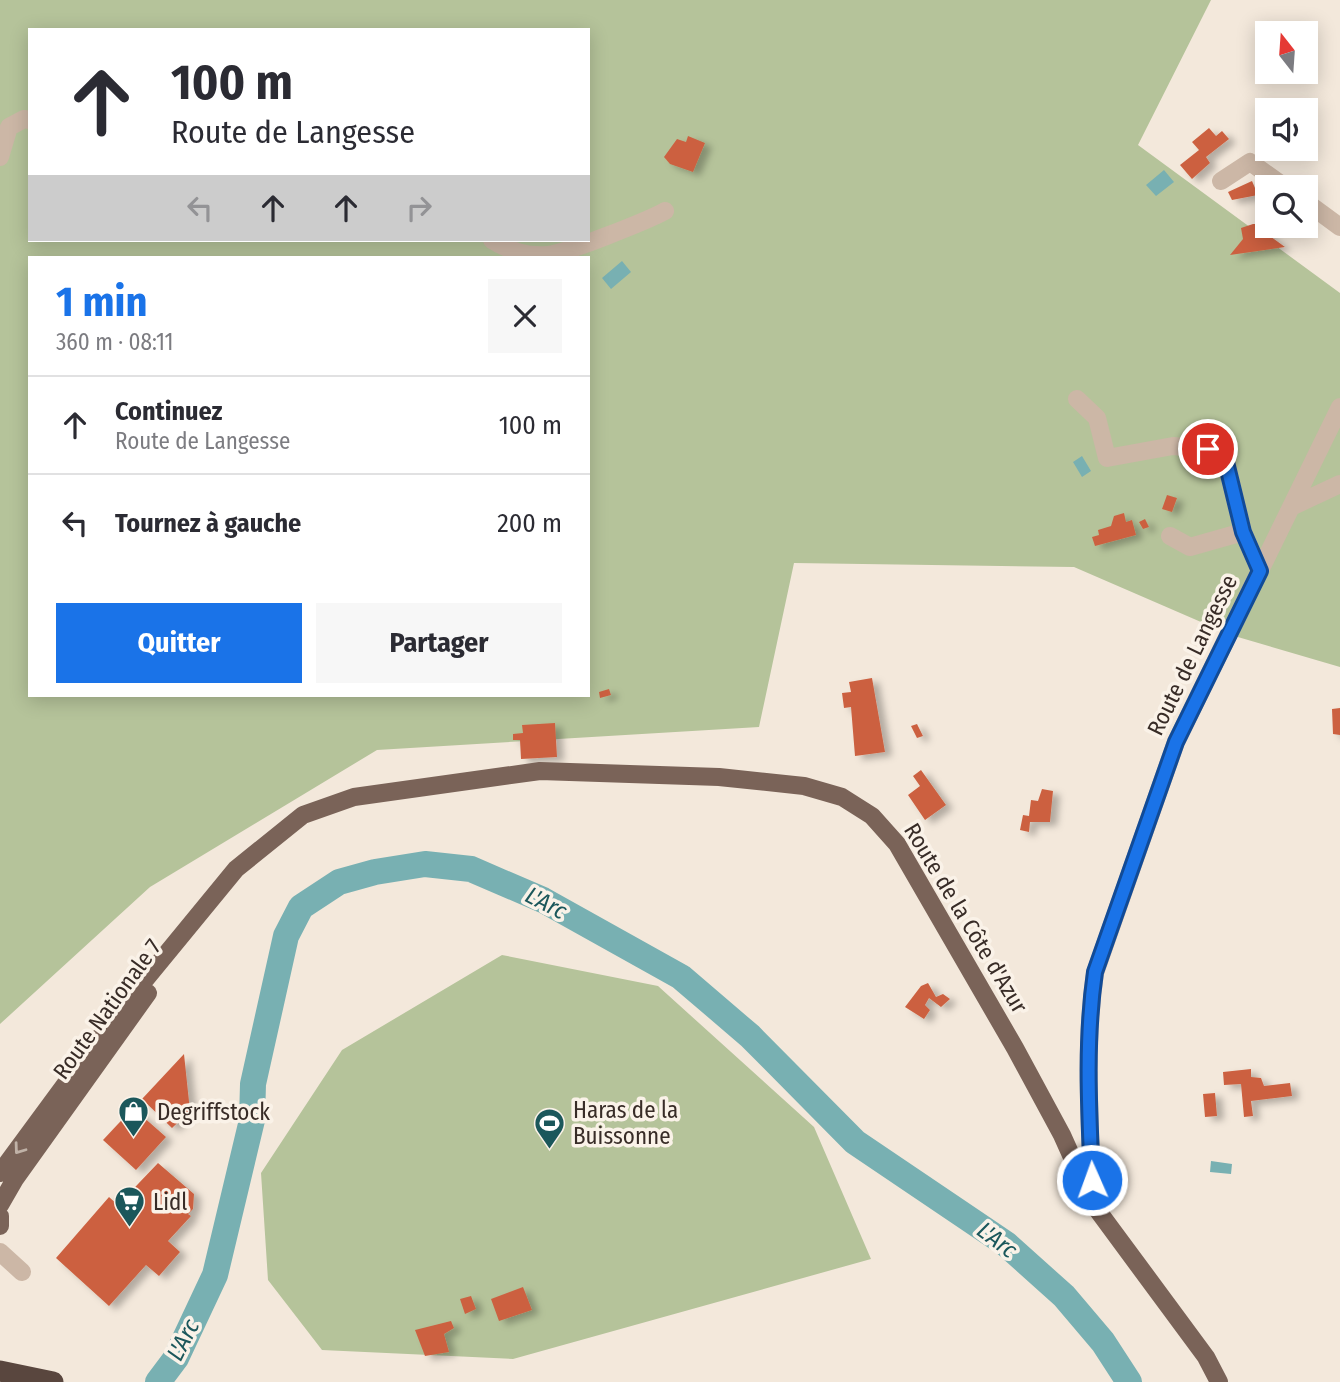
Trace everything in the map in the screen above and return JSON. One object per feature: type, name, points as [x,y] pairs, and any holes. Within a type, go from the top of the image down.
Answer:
[{"type":"highway","points":[[0,1371],[52,1382]]},
{"type":"main road","name":"Route de la Côte d'Azur","points":[[285,828],[303,815],[354,796],[540,771],[761,781],[804,786],[842,797],[872,816],[897,844],[1015,1048],[1062,1135],[1093,1204],[1198,1346],[1219,1382]]},
{"type":"main road","name":"Route Nationale 7","points":[[0,1173],[117,1014],[236,869],[285,828]]},
{"type":"main road","name":"Route Nationale 7","points":[[0,1205],[15,1179],[167,968],[260,847]]},
{"type":"main road","points":[[0,1216],[0,1226]]},
{"type":"street","points":[[0,157],[9,127],[28,120]]},
{"type":"street","points":[[1222,181],[1250,162],[1268,175]]},
{"type":"street","points":[[590,240],[665,211]]},
{"type":"street","points":[[1318,211],[1340,227]]},
{"type":"street","points":[[495,242],[508,250],[529,255],[551,255],[585,242]]},
{"type":"street","points":[[1077,399],[1097,418],[1107,458],[1173,446],[1208,449],[1226,462],[1243,532],[1260,571]]},
{"type":"street","name":"Route de Langesse","points":[[1093,1204],[1089,1109],[1091,999],[1095,972],[1176,742],[1340,407]]},
{"type":"street","points":[[1291,507],[1340,484]]},
{"type":"street","points":[[1170,536],[1190,547],[1243,532]]},
{"type":"street","points":[[0,1252],[22,1272]]},
{"type":"green space","points":[[0,0],[1211,0],[1138,145],[1255,231],[1255,238],[1265,238],[1340,293],[1340,667],[1231,635],[1074,567],[794,563],[759,727],[377,750],[150,887],[0,1024]]},
{"type":"green space","name":"Haras de la Buissonne","points":[[502,955],[658,986],[814,1127],[871,1259],[513,1359],[322,1350],[268,1280],[261,1173],[342,1050]]},
{"type":"water","points":[[1164,170],[1174,182],[1156,196],[1146,185]]},
{"type":"water","points":[[622,261],[631,272],[611,289],[602,278]]},
{"type":"water","points":[[1082,456],[1091,471],[1082,477],[1073,462]]},
{"type":"water","points":[[1211,1161],[1232,1164],[1231,1174],[1210,1172]]},
{"type":"building","points":[[1209,128],[1216,136],[1222,131],[1229,139],[1206,157],[1210,163],[1192,179],[1180,165],[1199,150],[1192,142]]},
{"type":"building","points":[[688,136],[705,143],[693,172],[670,164],[664,157],[677,139],[686,142]]},
{"type":"building","points":[[1252,181],[1255,188],[1255,196],[1232,200],[1228,192]]},
{"type":"building","points":[[1255,224],[1255,238],[1273,238],[1285,247],[1230,255],[1243,239],[1241,228]]},
{"type":"building","points":[[1167,495],[1177,498],[1172,512],[1162,509]]},
{"type":"building","points":[[1124,513],[1126,522],[1132,520],[1136,535],[1095,546],[1092,537],[1099,535],[1098,530],[1111,526],[1114,516]]},
{"type":"building","points":[[1145,519],[1149,527],[1143,529],[1139,522]]},
{"type":"building","points":[[872,678],[885,752],[855,756],[851,707],[844,708],[842,693],[851,692],[849,682]]},
{"type":"building","points":[[609,689],[611,695],[600,698],[599,692]]},
{"type":"building","points":[[1340,708],[1340,735],[1333,734],[1332,709]]},
{"type":"building","points":[[555,723],[557,757],[521,759],[520,740],[513,740],[513,734],[523,733],[522,725]]},
{"type":"building","points":[[917,724],[923,736],[917,738],[911,726]]},
{"type":"building","points":[[921,770],[946,805],[925,820],[908,795],[920,786],[913,776]]},
{"type":"building","points":[[1042,789],[1053,791],[1050,822],[1030,822],[1029,832],[1020,830],[1023,815],[1029,816],[1031,800],[1038,801]]},
{"type":"building","points":[[928,983],[936,997],[943,994],[950,999],[941,1007],[929,998],[925,1005],[930,1010],[924,1019],[905,1007],[921,986]]},
{"type":"building","points":[[184,1054],[190,1111],[172,1128],[142,1099]]},
{"type":"building","points":[[1251,1069],[1251,1077],[1261,1078],[1264,1086],[1290,1083],[1292,1096],[1251,1101],[1253,1116],[1244,1117],[1241,1084],[1224,1085],[1223,1072]]},
{"type":"building","points":[[1215,1093],[1217,1116],[1205,1117],[1203,1094]]},
{"type":"building","points":[[133,1108],[166,1137],[136,1170],[103,1140]]},
{"type":"building","name":"Lidl","points":[[158,1163],[194,1194],[193,1209],[188,1214],[191,1216],[168,1241],[180,1252],[159,1276],[146,1265],[109,1306],[56,1258],[109,1197],[118,1205]]},
{"type":"building","points":[[523,1287],[532,1310],[499,1321],[491,1299]]},
{"type":"building","points":[[471,1296],[476,1309],[465,1314],[460,1299]]},
{"type":"building","points":[[451,1321],[454,1328],[444,1334],[449,1352],[425,1356],[415,1330]]},
{"type":"waterway","name":"L'Arc","points":[[158,1382],[176,1358],[215,1275],[252,1120],[253,1084],[286,936],[301,907],[339,882],[375,872],[425,864],[471,869],[543,900],[681,977],[750,1036],[855,1142],[1006,1244],[1064,1296],[1103,1342],[1129,1382]]},
{"type":"place","name":"Degriffstock","points":[[134,1139]]},
{"type":"place","name":"Haras de la Buissonne","points":[[550,1150]]},
{"type":"place","name":"Lidl","points":[[130,1229]]},
{"type":"route","points":[[1092,1180],[1089,1109],[1091,999],[1095,972],[1176,742],[1260,571],[1243,532],[1226,462],[1208,449]]}]
